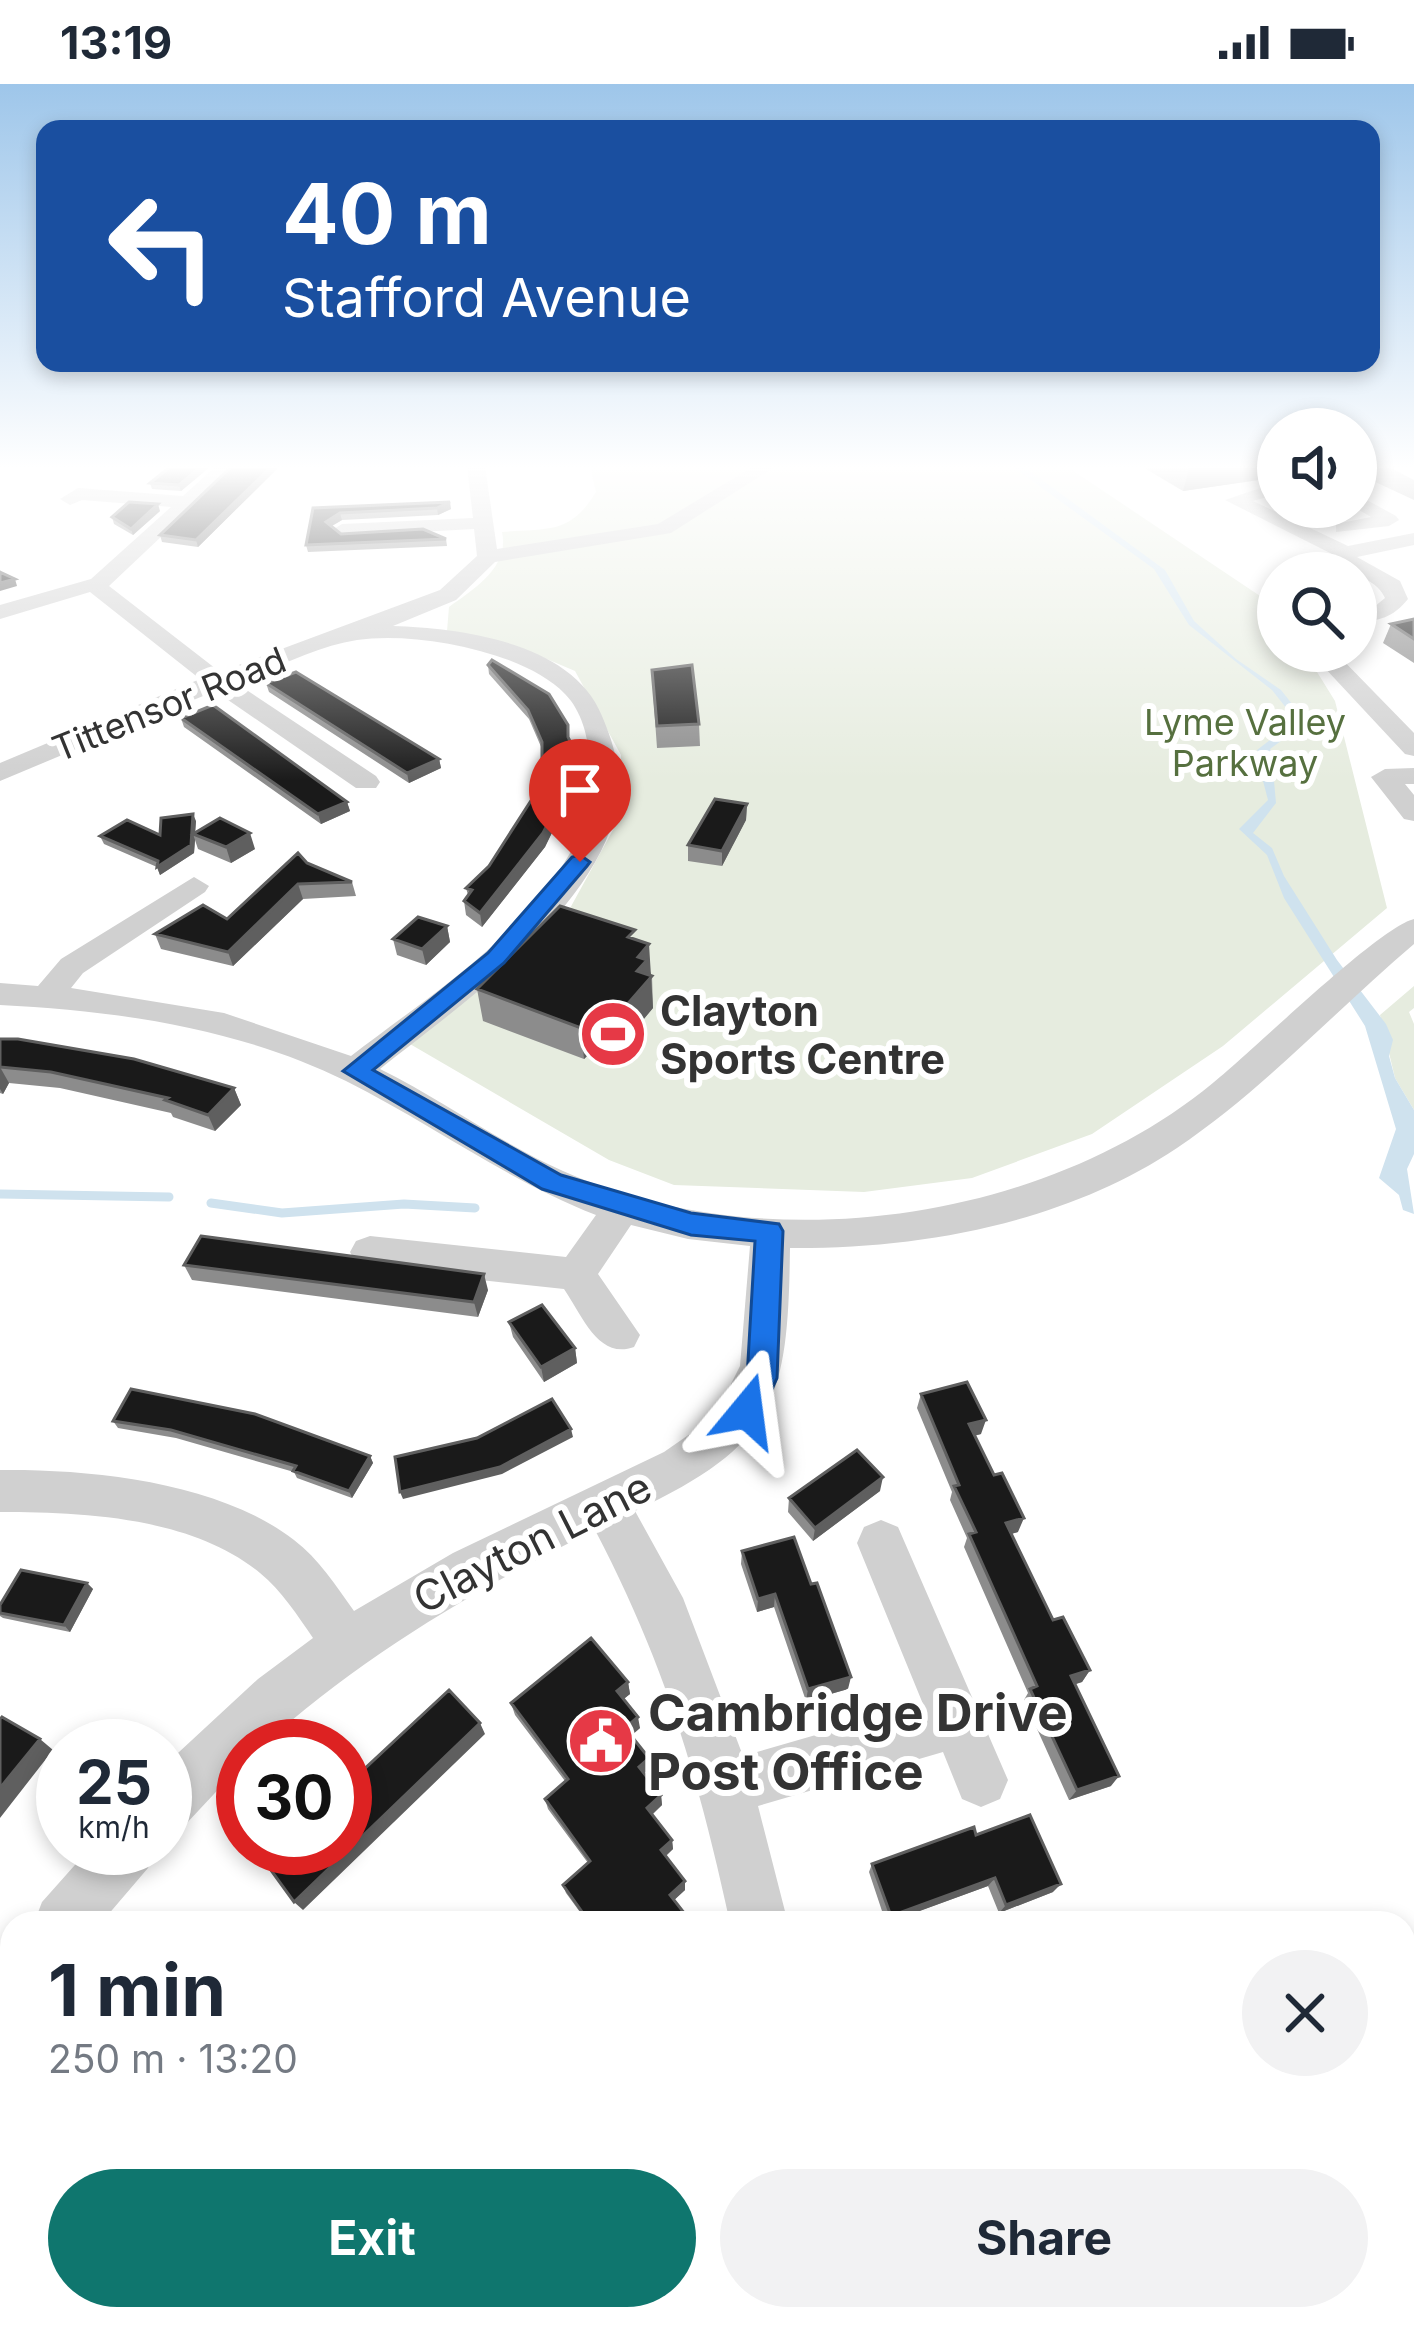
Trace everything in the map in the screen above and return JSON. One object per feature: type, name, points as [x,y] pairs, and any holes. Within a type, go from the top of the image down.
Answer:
[{"type":"street","points":[[0,612],[75,587],[97,585],[112,571]]},
{"type":"street","name":"Tittensor Road","points":[[0,773],[218,681],[352,633],[405,623],[448,595],[473,571]]},
{"type":"street","points":[[1377,577],[1406,599],[1377,613]]},
{"type":"street","points":[[97,585],[218,681],[366,782]]},
{"type":"street","points":[[355,1071],[496,958],[541,909],[580,862],[601,821],[606,790],[605,751],[580,693],[557,674],[510,653],[405,623]]},
{"type":"street","points":[[1377,634],[1395,631]]},
{"type":"street","points":[[1341,672],[1414,748]]},
{"type":"street","points":[[1414,776],[1385,777],[1414,813]]},
{"type":"street","points":[[46,996],[73,966],[194,886]]},
{"type":"street","points":[[0,994],[200,1015],[302,1048],[355,1071],[551,1182],[623,1207],[691,1224],[852,1231],[938,1222],[1046,1194],[1126,1161],[1214,1099],[1414,928]]},
{"type":"street","points":[[576,1274],[623,1207]]},
{"type":"street","name":"Clayton Lane","points":[[192,1779],[268,1704],[420,1594],[680,1467],[716,1444],[747,1411],[762,1378],[770,1231]]},
{"type":"street","points":[[370,1252],[576,1274],[619,1335]]},
{"type":"street","points":[[0,1490],[97,1495],[223,1528],[268,1550],[299,1579],[349,1647]]},
{"type":"street","points":[[604,1501],[664,1613],[727,1788],[756,1911]]},
{"type":"street","points":[[881,1543],[981,1780]]},
{"type":"street","points":[[727,1788],[957,1721]]},
{"type":"street","points":[[73,1911],[105,1875]]},
{"type":"green space","name":"Lyme Valley Parkway","points":[[491,571],[1223,571],[1257,594],[1257,672],[1317,672],[1335,701],[1387,908],[1223,1046],[1092,1134],[972,1178],[864,1192],[674,1185],[609,1160],[410,1044],[563,921],[619,819],[621,755],[575,671],[528,651],[447,631],[449,607]]},
{"type":"green space","points":[[1414,986],[1414,1008],[1409,1012],[1414,1024],[1414,1110],[1395,1078],[1380,1015]]},
{"type":"water","points":[[1155,571],[1165,571],[1194,621],[1236,659],[1281,690],[1300,714],[1296,730],[1270,749],[1276,762],[1276,803],[1253,833],[1272,848],[1284,876],[1393,1040],[1389,1056],[1395,1078],[1414,1110],[1414,1154],[1407,1169],[1414,1214],[1403,1210],[1399,1195],[1379,1178],[1396,1129],[1365,1026],[1284,898],[1267,855],[1239,829],[1268,800],[1263,781],[1266,760],[1257,750],[1291,724],[1291,714],[1272,690],[1189,625]]},
{"type":"building","points":[[1414,619],[1414,639],[1391,624]]},
{"type":"building","points":[[492,660],[549,694],[568,725],[568,737],[580,763],[542,764],[542,742],[528,710],[488,665]]},
{"type":"building","points":[[692,665],[699,724],[657,726],[652,670]]},
{"type":"building","points":[[296,672],[439,759],[407,773],[266,683]]},
{"type":"building","points":[[213,705],[347,802],[318,814],[181,718]]},
{"type":"building","points":[[532,799],[559,802],[543,833],[480,913],[464,901],[472,890],[466,888],[489,866]]},
{"type":"building","points":[[715,799],[747,804],[722,851],[688,845]]},
{"type":"building","points":[[193,814],[191,845],[157,867],[158,861],[100,836],[127,820],[160,835],[161,818]]},
{"type":"building","points":[[220,818],[250,833],[226,847],[193,834]]},
{"type":"building","points":[[298,853],[307,863],[352,882],[298,884],[228,952],[155,934],[203,905],[227,919]]},
{"type":"building","points":[[560,906],[635,930],[628,937],[649,944],[638,957],[647,960],[637,971],[652,976],[604,1031],[584,1024],[581,1028],[477,989]]},
{"type":"building","points":[[418,917],[447,926],[422,949],[393,939]]},
{"type":"building","points":[[0,1039],[134,1059],[234,1088],[208,1115],[165,1100],[168,1098],[51,1072],[0,1067]]},
{"type":"building","points":[[201,1236],[484,1274],[474,1302],[184,1265]]},
{"type":"building","points":[[542,1305],[575,1348],[541,1367],[509,1322]]},
{"type":"building","points":[[967,1382],[986,1420],[969,1424],[994,1475],[1002,1473],[1024,1518],[1006,1523],[1053,1620],[1063,1617],[1090,1670],[1071,1676],[1119,1776],[1077,1790],[1030,1689],[1037,1686],[969,1534],[976,1532],[921,1394]]},
{"type":"building","points":[[131,1389],[255,1414],[370,1456],[349,1491],[293,1471],[296,1466],[171,1430],[113,1421]]},
{"type":"building","points":[[552,1399],[571,1429],[500,1467],[400,1492],[395,1457],[477,1438]]},
{"type":"building","points":[[857,1450],[883,1477],[815,1528],[789,1498]]},
{"type":"building","points":[[794,1537],[811,1584],[817,1583],[851,1677],[808,1689],[775,1594],[758,1599],[742,1551]]},
{"type":"building","points":[[21,1570],[87,1583],[64,1625],[0,1613]]},
{"type":"building","points":[[591,1638],[628,1682],[617,1691],[638,1717],[625,1728],[649,1758],[639,1767],[661,1795],[647,1808],[672,1840],[661,1850],[685,1881],[670,1895],[683,1911],[581,1911],[563,1885],[590,1861],[545,1799],[568,1779],[511,1703]]},
{"type":"building","points":[[449,1690],[480,1723],[372,1827],[372,1762]]},
{"type":"building","points":[[0,1719],[36,1737],[36,1744],[0,1788]]},
{"type":"building","points":[[1030,1815],[1061,1884],[1006,1905],[995,1878],[905,1911],[889,1911],[872,1864],[974,1827],[976,1835]]},
{"type":"building","points":[[274,1875],[322,1875],[294,1902]]},
{"type":"waterway","points":[[0,1194],[169,1197]]},
{"type":"waterway","points":[[211,1203],[282,1213],[404,1204],[475,1208]]},
{"type":"place","name":"Clayton Sports Centre","points":[[613,1034]]},
{"type":"place","name":"Cambridge Drive Post Office","points":[[601,1741]]},
{"type":"route","points":[[580,862],[496,958],[355,1071],[551,1182],[691,1224],[770,1231],[762,1378],[747,1411]]}]
